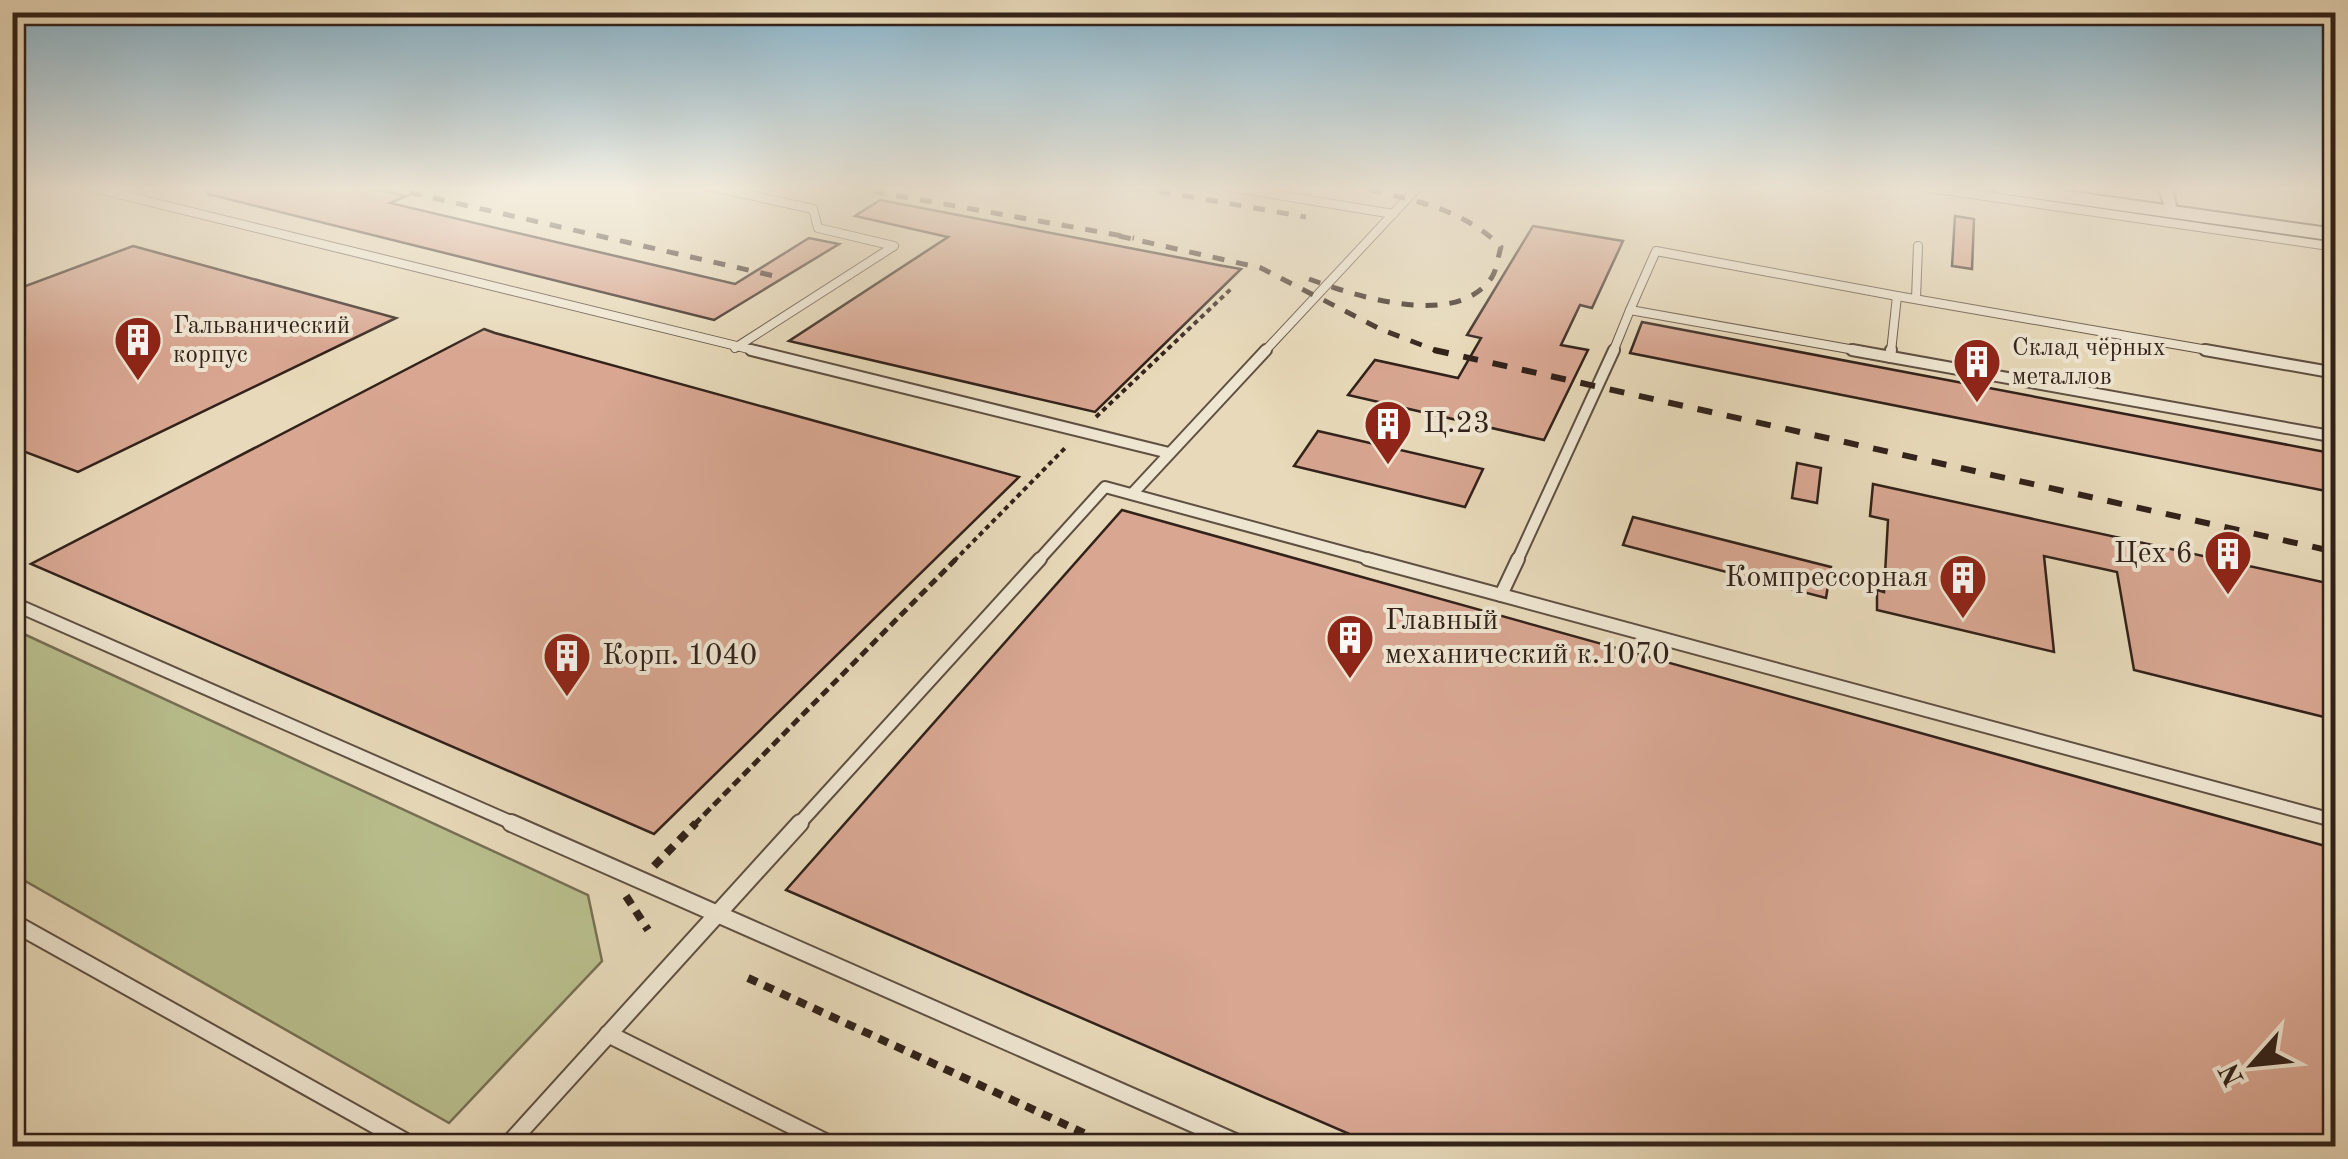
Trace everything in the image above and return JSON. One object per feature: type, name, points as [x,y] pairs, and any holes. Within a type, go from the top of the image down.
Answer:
[{"type":"lane","points":[[309,241],[1170,453]]},
{"type":"lane","points":[[735,348],[894,246],[873,241]]},
{"type":"lane","points":[[1132,494],[1368,241]]},
{"type":"lane","points":[[2296,241],[2336,247]]},
{"type":"lane","points":[[1916,299],[1918,246]]},
{"type":"lane","points":[[1501,595],[1598,391],[1656,251],[2336,373]]},
{"type":"lane","points":[[1890,356],[1898,296]]},
{"type":"lane","points":[[1630,310],[2336,437]]},
{"type":"lane","points":[[507,1146],[1105,487],[2336,821]]},
{"type":"lane","points":[[12,603],[1244,1146]]},
{"type":"lane","points":[[12,922],[413,1146]]},
{"type":"lane","points":[[608,1034],[833,1146]]},
{"type":"path","points":[[648,930],[625,896],[1081,432],[1233,288]]},
{"type":"path","points":[[748,978],[1112,1146]]},
{"type":"green space","points":[[13,629],[588,895],[602,961],[449,1123],[13,874]]},
{"type":"building","points":[[397,241],[552,241],[735,284],[804,241],[839,244],[714,320]]},
{"type":"building","points":[[942,241],[1095,241],[1241,269],[1095,412],[789,341]]},
{"type":"building","points":[[1524,241],[1623,241],[1592,308],[1580,305],[1561,345],[1588,350],[1544,440],[1348,395],[1375,360],[1458,378],[1481,338],[1467,335]]},
{"type":"building","points":[[1953,241],[1973,241],[1972,269],[1952,266]]},
{"type":"building","name":"Гальванический корпус","points":[[133,246],[396,318],[78,472],[12,447],[12,291]]},
{"type":"building","name":"Склад чёрных металлов","points":[[1642,322],[2336,454],[2336,493],[1630,353]]},
{"type":"building","name":"Корп. 1040","points":[[484,329],[1019,477],[654,834],[31,564]]},
{"type":"building","name":"Ц.23","points":[[1318,431],[1483,469],[1465,507],[1294,466]]},
{"type":"building","points":[[1797,463],[1821,468],[1817,503],[1792,498]]},
{"type":"building","name":"Цех 6","points":[[1873,484],[2336,585],[2336,720],[2134,670],[2117,572],[2044,556],[2054,652],[1877,610],[1877,590],[1884,592],[1888,520],[1870,516]]},
{"type":"building","name":"Главный механический к.1070","points":[[1122,510],[2336,849],[2336,1146],[1377,1146],[786,890]]},
{"type":"building","points":[[1633,517],[1831,567],[1826,598],[1623,545]]},
{"type":"railway","points":[[622,241],[783,278]]},
{"type":"railway","points":[[1142,241],[1261,268],[1380,329],[1436,350]]},
{"type":"railway","points":[[1309,279],[1378,300],[1431,305],[1455,302],[1476,293],[1494,274],[1501,247],[1494,241]]},
{"type":"railway","points":[[1436,350],[2336,552]]},
{"type":"railway","points":[[1436,350],[1440,352]]},
{"type":"place","name":"Гальванический корпус","points":[[138,382]]},
{"type":"place","name":"Склад чёрных металлов","points":[[1977,404]]},
{"type":"place","name":"Ц.23","points":[[1388,466]]},
{"type":"place","name":"Цех 6","points":[[2228,596]]},
{"type":"place","name":"Компрессорная","points":[[1963,620]]},
{"type":"place","name":"Главный механический к.1070","points":[[1350,680]]},
{"type":"place","name":"Корп. 1040","points":[[567,698]]}]
